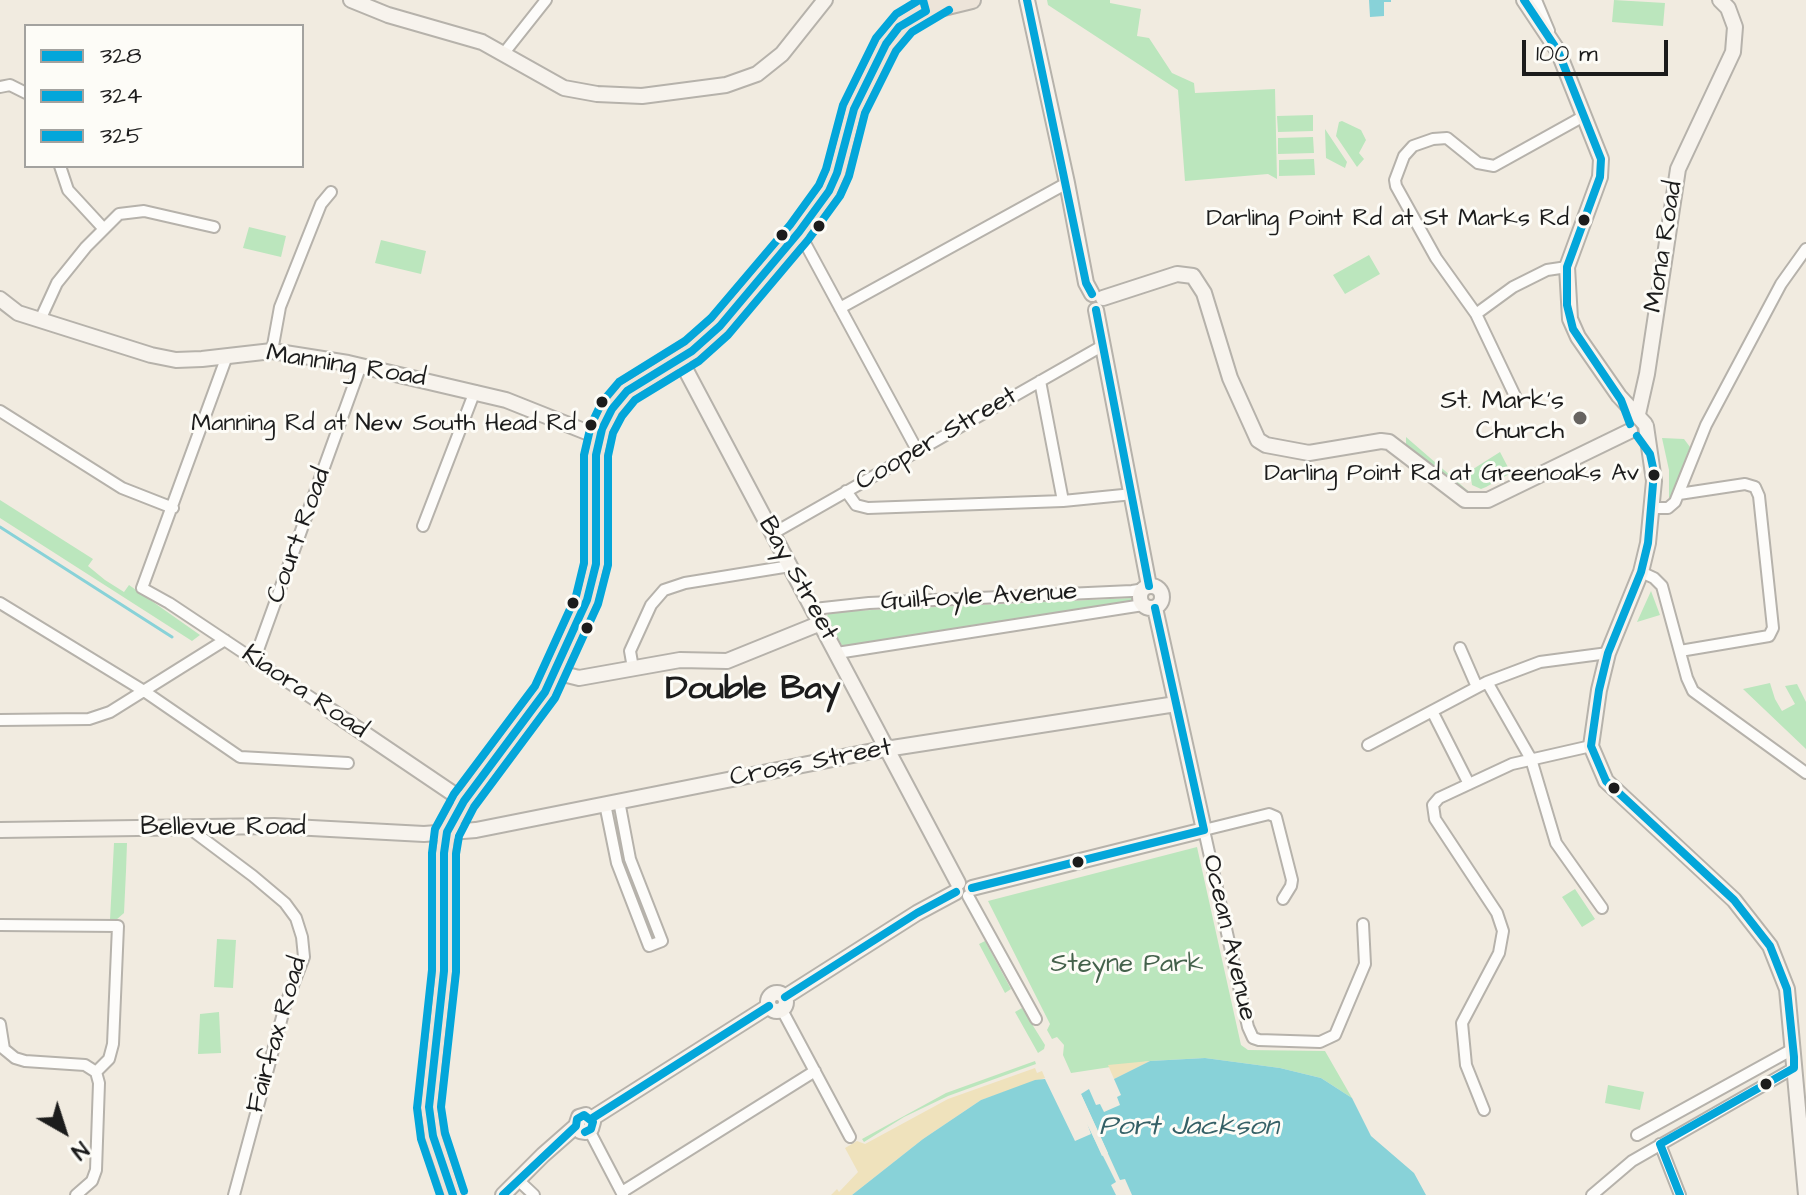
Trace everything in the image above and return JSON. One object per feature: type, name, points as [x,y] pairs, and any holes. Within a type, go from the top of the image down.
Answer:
[{"type":"main road","points":[[453,1195],[433,1136],[429,1107],[444,971],[444,853],[447,832],[464,801],[530,715],[555,672],[582,612],[594,576],[597,549],[596,455],[599,437],[619,399],[637,384],[680,359],[720,326],[799,232],[829,191],[837,173],[854,109],[886,44],[899,27],[943,0]]},
{"type":"main road","points":[[926,11],[972,0]]},
{"type":"street","points":[[351,0],[388,15],[470,38],[504,53],[564,88],[579,92],[642,96],[712,87],[749,78],[782,54],[825,0]]},
{"type":"street","points":[[504,53],[546,0]]},
{"type":"street","points":[[1027,0],[1086,283],[1097,301],[1102,346],[1133,494],[1147,588]]},
{"type":"street","points":[[1524,0],[1550,35]]},
{"type":"street","points":[[1536,0],[1602,167],[1567,267],[1567,305],[1573,329],[1638,426],[1652,457],[1654,481],[1648,543],[1641,572],[1608,653],[1596,705],[1591,746],[1606,781],[1734,900],[1770,946],[1787,989],[1797,1056],[1806,1195]]},
{"type":"street","name":"Mona Road","points":[[1638,426],[1678,169],[1733,52],[1735,27],[1728,8],[1720,0]]},
{"type":"street","points":[[0,87],[10,85],[24,92]]},
{"type":"street","points":[[1516,398],[1476,314],[1436,258],[1395,180],[1404,156],[1413,146],[1433,139],[1447,138],[1478,163],[1494,166],[1584,116]]},
{"type":"street","points":[[61,168],[68,190],[104,229]]},
{"type":"street","points":[[840,308],[1067,183]]},
{"type":"street","points":[[272,351],[280,307],[321,204],[331,192]]},
{"type":"street","points":[[40,320],[57,283],[119,214],[144,211],[214,227]]},
{"type":"street","points":[[799,232],[917,450]]},
{"type":"street","points":[[1653,508],[1668,508],[1679,494],[1706,425],[1781,284],[1806,249]]},
{"type":"street","points":[[1476,314],[1522,282],[1547,270],[1567,267]]},
{"type":"street","points":[[1097,301],[1177,274],[1193,276],[1204,293],[1230,378],[1258,440],[1266,445],[1309,453],[1389,442],[1465,500],[1488,500],[1638,426]]},
{"type":"street","name":"Manning Road","points":[[0,299],[18,313],[151,355],[176,360],[272,351],[361,365],[506,400],[599,437]]},
{"type":"street","name":"Cooper Street","points":[[772,534],[1102,346]]},
{"type":"street","points":[[0,411],[110,482],[173,508],[227,356]]},
{"type":"street","name":"Bay Street","points":[[680,359],[963,890],[1036,1019]]},
{"type":"street","name":"Court Road","points":[[254,661],[361,365]]},
{"type":"street","points":[[1621,400],[1640,386],[1647,374]]},
{"type":"street","points":[[1040,381],[1063,501]]},
{"type":"street","points":[[423,526],[475,391]]},
{"type":"street","points":[[1679,494],[1745,484],[1755,487],[1759,496],[1773,628],[1769,636],[1680,651]]},
{"type":"street","points":[[846,491],[856,505],[868,508],[1063,501],[1133,494]]},
{"type":"street","name":"Kiaora Road","points":[[173,508],[142,588],[225,640],[464,801]]},
{"type":"street","points":[[633,668],[630,651],[640,628],[655,598],[670,587],[790,566]]},
{"type":"street","points":[[1641,572],[1662,586],[1693,691],[1806,773]]},
{"type":"street","name":"Ocean Avenue","points":[[1147,588],[1160,590],[1163,596],[1161,604],[1149,606],[1176,704],[1253,1038],[1328,1040],[1339,1028],[1365,964],[1363,924]]},
{"type":"street","name":"Guilfoyle Avenue","points":[[818,616],[869,603],[1147,588]]},
{"type":"street","points":[[0,603],[144,691],[240,757],[348,763]]},
{"type":"street","name":"Guilfoyle Avenue","points":[[837,653],[1149,606]]},
{"type":"street","points":[[555,672],[579,678],[680,660],[727,661],[818,616]]},
{"type":"street","points":[[0,720],[89,719],[110,712],[225,640]]},
{"type":"street","points":[[1460,648],[1531,759],[1556,843],[1602,908]]},
{"type":"street","points":[[1368,745],[1482,684],[1540,662],[1608,653]]},
{"type":"street","name":"Cross Street","points":[[447,832],[479,830],[887,749],[1176,704]]},
{"type":"street","points":[[1432,711],[1469,784]]},
{"type":"street","points":[[1484,1110],[1466,1065],[1462,1023],[1499,953],[1503,931],[1497,913],[1435,819],[1432,809],[1439,798],[1512,764],[1591,746]]},
{"type":"street","points":[[612,803],[662,941],[649,946],[618,866],[612,803]]},
{"type":"street","points":[[1179,837],[1198,805]]},
{"type":"street","points":[[510,1189],[543,1155],[585,1125],[779,1004],[917,913],[963,890],[1269,814],[1276,817],[1279,824],[1292,880],[1283,899]]},
{"type":"street","name":"Bellevue Road","points":[[0,830],[274,826],[424,834],[447,832]]},
{"type":"street","name":"Fairfax Road","points":[[189,828],[285,903],[296,918],[302,937],[304,957],[285,1006],[234,1195]]},
{"type":"street","points":[[618,866],[631,862]]},
{"type":"street","points":[[640,921],[653,917]]},
{"type":"street","points":[[0,925],[118,926],[113,1044],[109,1059],[96,1072]]},
{"type":"street","points":[[779,1004],[850,1137]]},
{"type":"street","points":[[0,1024],[4,1049],[15,1058],[85,1065],[96,1072],[99,1083],[96,1170],[83,1193]]},
{"type":"street","points":[[1637,1135],[1797,1056]]},
{"type":"street","points":[[1592,1195],[1621,1168],[1797,1056]]},
{"type":"street","points":[[585,1125],[622,1194],[815,1071]]},
{"type":"street","points":[[1660,1144],[1680,1195]]},
{"type":"street","points":[[510,1189],[534,1195]]},
{"type":"green space","points":[[1047,0],[1110,0],[1110,3],[1141,9],[1137,36],[1149,38],[1172,73],[1194,83],[1195,93],[1275,89],[1277,179],[1268,174],[1185,181],[1178,90],[1048,5]]},
{"type":"green space","points":[[1614,0],[1665,3],[1663,26],[1612,22]]},
{"type":"green space","points":[[1313,115],[1313,131],[1278,132],[1277,116]]},
{"type":"green space","points":[[1339,122],[1361,130],[1366,140],[1359,153],[1364,159],[1357,167],[1336,136]]},
{"type":"green space","points":[[1325,129],[1347,162],[1345,168],[1326,158]]},
{"type":"green space","points":[[1313,137],[1314,153],[1278,154],[1278,138]]},
{"type":"green space","points":[[1314,159],[1315,175],[1279,176],[1279,160]]},
{"type":"green space","points":[[249,227],[286,236],[281,257],[243,248]]},
{"type":"green space","points":[[381,240],[426,251],[421,274],[375,263]]},
{"type":"green space","points":[[1369,255],[1380,274],[1345,294],[1333,275]]},
{"type":"green space","points":[[1406,437],[1475,495],[1468,496],[1406,446]]},
{"type":"green space","points":[[1662,438],[1684,439],[1690,447],[1669,502],[1669,470]]},
{"type":"green space","points":[[1500,452],[1511,473],[1481,489],[1472,485],[1470,471]]},
{"type":"green space","points":[[0,500],[93,559],[88,566],[105,580],[124,592],[129,585],[200,635],[192,641],[0,518]]},
{"type":"green space","points":[[1651,591],[1660,615],[1637,622]]},
{"type":"green space","points":[[1132,598],[1133,603],[843,647],[826,618],[829,612]]},
{"type":"green space","points":[[1770,683],[1782,711],[1795,704],[1785,686],[1797,684],[1806,702],[1806,749],[1743,689]]},
{"type":"green space","points":[[114,843],[127,843],[124,913],[116,920],[110,920]]},
{"type":"green space","name":"Steyne Park","points":[[1197,847],[1241,1045],[1248,1050],[1325,1051],[1352,1098],[1321,1078],[1280,1068],[1205,1058],[1150,1061],[1071,1073],[1063,1055],[1064,1045],[1057,1037],[1052,1039],[1047,1030],[1050,1024],[988,901]]},
{"type":"green space","points":[[1575,889],[1595,919],[1582,927],[1562,897]]},
{"type":"green space","points":[[217,939],[236,940],[233,988],[214,987]]},
{"type":"green space","points":[[985,941],[1011,989],[1005,993],[979,944]]},
{"type":"green space","points":[[1022,1008],[1045,1045],[1038,1053],[1015,1012]]},
{"type":"green space","points":[[219,1012],[221,1053],[198,1054],[200,1014]]},
{"type":"green space","points":[[1035,1061],[1036,1064],[948,1096],[904,1117],[864,1142],[862,1139],[946,1093]]},
{"type":"green space","points":[[1608,1085],[1644,1092],[1640,1110],[1605,1103]]},
{"type":"sand","points":[[1150,1061],[1114,1079],[1108,1065]]},
{"type":"sand","points":[[1035,1068],[1037,1073],[1042,1071],[1045,1078],[981,1100],[923,1139],[852,1195],[831,1195],[837,1189],[839,1192],[858,1172],[845,1148],[857,1141],[865,1144],[948,1099]]},
{"type":"water","points":[[1369,0],[1391,2],[1384,2],[1384,16],[1370,17]]},
{"type":"water","name":"Port Jackson","points":[[1205,1058],[1280,1068],[1321,1078],[1352,1098],[1371,1136],[1414,1173],[1426,1195],[852,1195],[923,1139],[981,1100],[1035,1080],[1045,1079],[1075,1141],[1091,1134],[1087,1123],[1102,1156],[1108,1153],[1081,1094],[1089,1089],[1096,1105],[1100,1104],[1104,1112],[1120,1105],[1117,1097],[1121,1095],[1114,1079],[1150,1061]]},
{"type":"pier","points":[[1079,1090],[1120,1180],[1125,1179],[1132,1195],[1116,1195],[1111,1185],[1116,1182],[1085,1120],[1088,1119],[1077,1095]]},
{"type":"waterway","points":[[0,527],[172,637]]},
{"type":"transit line","name":"325","points":[[440,1195],[421,1139],[417,1108],[432,970],[432,853],[435,829],[454,794],[535,686],[576,596],[584,563],[584,455],[591,425],[602,402],[619,382],[685,341],[711,318],[790,225],[819,185],[843,105],[876,38],[896,14],[919,0]]},
{"type":"transit line","name":"328","points":[[453,1195],[433,1136],[429,1107],[444,971],[444,853],[447,832],[464,801],[545,692],[587,600],[596,564],[596,455],[602,429],[612,409],[627,391],[692,351],[720,326],[799,232],[829,191],[837,173],[854,109],[886,44],[899,27],[926,11],[923,0]]},
{"type":"transit line","name":"328","points":[[1027,0],[1086,283],[1092,294]]},
{"type":"transit line","name":"328","points":[[1524,0],[1558,51],[1601,159],[1600,177],[1567,267],[1567,305],[1573,329],[1621,400],[1630,424]]},
{"type":"transit line","name":"324","points":[[464,1191],[445,1133],[441,1107],[456,972],[456,854],[459,836],[474,807],[555,698],[598,604],[608,565],[608,456],[613,433],[635,400],[699,361],[728,335],[808,240],[840,196],[849,176],[865,113],[896,51],[912,32],[949,10]]},
{"type":"transit line","name":"328","points":[[1096,310],[1149,586]]},
{"type":"transit line","name":"328","points":[[1637,436],[1650,454],[1654,472],[1648,543],[1641,572],[1608,653],[1591,746],[1606,781],[1734,900],[1770,946],[1787,989],[1794,1057],[1794,1068],[1660,1144],[1680,1195]]},
{"type":"transit line","name":"328","points":[[972,888],[1204,830],[1155,608]]},
{"type":"transit line","name":"328","points":[[785,997],[917,913],[956,892]]},
{"type":"transit line","name":"328","points":[[591,1119],[769,1006]]},
{"type":"transit line","name":"328","points":[[503,1195],[584,1115],[593,1122],[591,1129],[585,1132]]},
{"type":"place","name":"Darling Point Rd at St Marks Rd","points":[[1584,220]]},
{"type":"place","name":"St. Mark's Church","points":[[1580,418]]},
{"type":"place","name":"Manning Rd at New South Head Rd","points":[[591,425]]},
{"type":"place","name":"Darling Point Rd at Greenoaks Av","points":[[1654,475]]},
{"type":"district","name":"Double Bay","points":[[753,691]]}]
